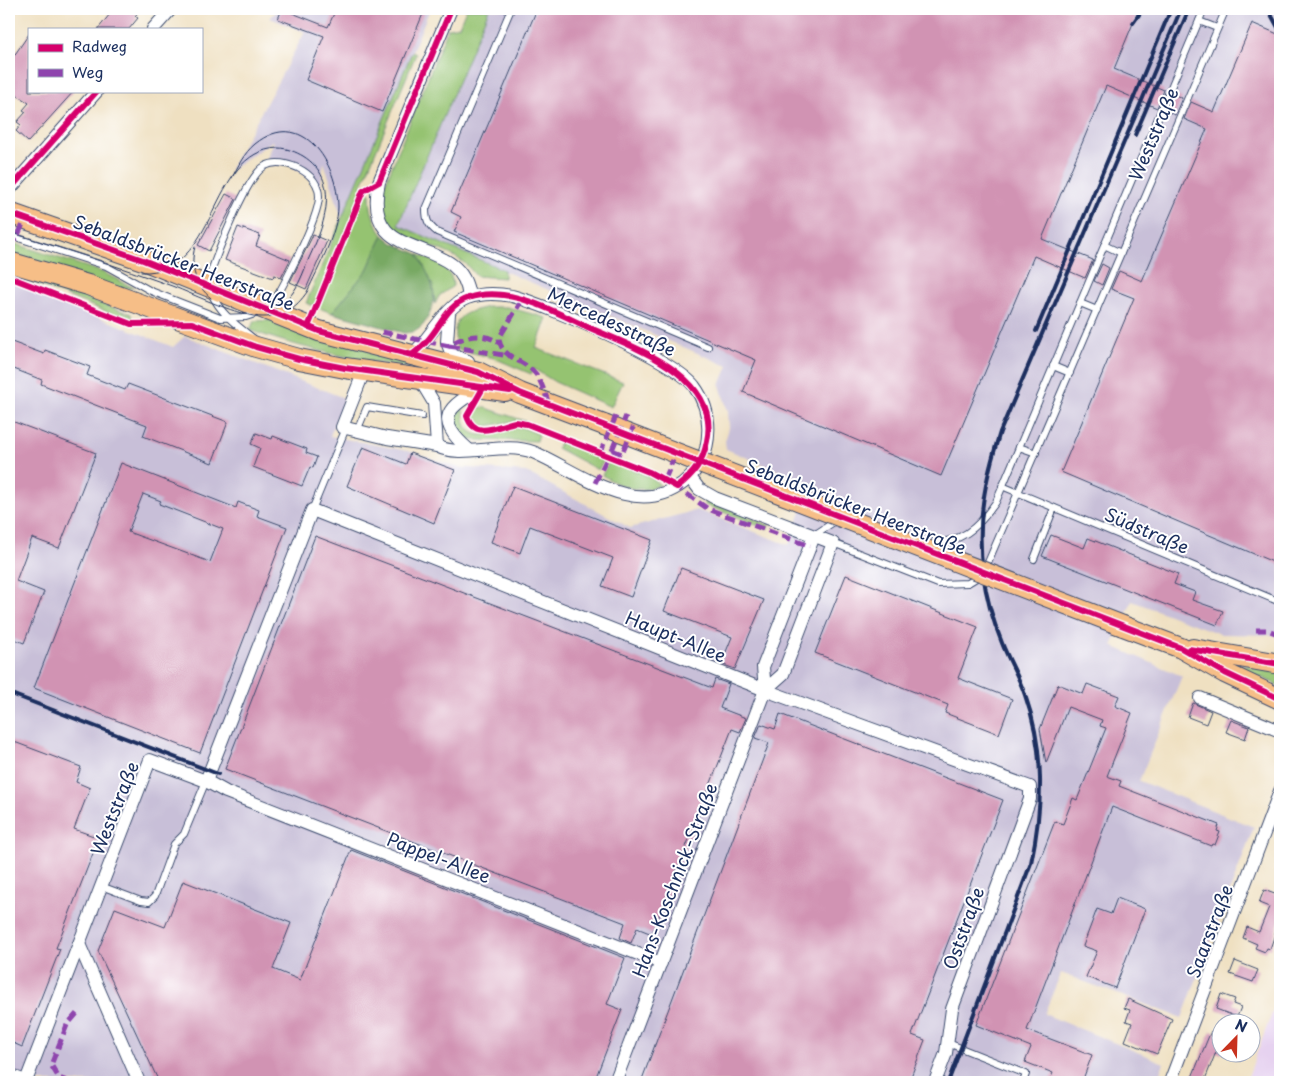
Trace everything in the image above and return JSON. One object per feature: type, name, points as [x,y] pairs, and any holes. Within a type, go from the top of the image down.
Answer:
[{"type":"main road","name":"Sebaldsbrücker Heerstraße","points":[[9,212],[206,284],[319,331],[414,354],[481,380],[520,392],[1181,648],[1225,673],[1280,699]]},
{"type":"main road","name":"Sebaldsbrücker Heerstraße","points":[[9,262],[117,296],[272,352],[308,361],[364,371],[419,378],[481,380]]},
{"type":"main road","name":"Sebaldsbrücker Heerstraße","points":[[1181,648],[1280,664]]},
{"type":"street","points":[[154,28],[171,9]]},
{"type":"street","points":[[451,9],[379,182],[374,203],[381,223],[393,238],[449,261],[467,283],[469,297]]},
{"type":"street","points":[[9,190],[96,92]]},
{"type":"street","name":"Mercedesstraße","points":[[351,430],[437,446],[446,451],[455,452],[468,449],[531,451],[608,488],[643,497],[670,491],[690,478],[698,468],[705,452],[710,431],[708,412],[693,385],[671,367],[611,337],[512,296],[490,294],[469,297],[456,303],[428,341],[414,354]]},
{"type":"street","points":[[449,310],[446,326],[447,342],[452,355],[474,363],[481,380],[454,404],[448,414],[449,426],[458,440],[468,449]]},
{"type":"street","points":[[351,430],[342,427],[364,371]]},
{"type":"street","points":[[419,378],[434,403],[437,446]]},
{"type":"street","points":[[690,478],[699,489],[715,498],[833,543]]},
{"type":"street","points":[[206,781],[312,510]]},
{"type":"street","name":"Haupt-Allee","points":[[312,510],[765,690],[1030,787]]},
{"type":"street","name":"Hans-Koschnick-Straße","points":[[615,1082],[765,690],[763,667],[814,536]]},
{"type":"street","name":"Hans-Koschnick-Straße","points":[[765,690],[783,674],[833,543]]},
{"type":"street","points":[[1200,698],[1280,731]]},
{"type":"street","name":"Weststraße","points":[[27,1082],[78,944],[150,760],[206,781]]},
{"type":"street","name":"Pappel-Allee","points":[[206,781],[226,792],[661,963]]},
{"type":"street","name":"Oststraße","points":[[935,1082],[948,1043],[952,1009],[1030,799],[1030,787]]},
{"type":"street","name":"Saarstraße","points":[[1170,1082],[1280,791]]},
{"type":"street","points":[[78,944],[138,1082]]},
{"type":"street","points":[[9,1075],[27,1082]]},
{"type":"lane","points":[[511,9],[426,209],[426,219],[429,226],[437,232],[708,348]]},
{"type":"lane","name":"Weststraße","points":[[814,536],[836,520],[928,543],[953,541],[981,524],[996,502],[1204,9]]},
{"type":"lane","name":"Weststraße","points":[[833,543],[938,584],[968,583],[983,574],[1226,9]]},
{"type":"lane","points":[[1200,21],[1217,28]]},
{"type":"lane","points":[[9,235],[106,266],[151,292],[200,312],[228,319],[254,316],[268,309],[284,287],[316,212],[319,198],[316,183],[304,171],[289,164],[276,162],[264,166],[257,174],[227,230],[206,284],[218,307],[228,319],[272,352]]},
{"type":"lane","points":[[1104,245],[1121,253]]},
{"type":"lane","points":[[80,257],[110,248]]},
{"type":"lane","points":[[117,296],[151,292]]},
{"type":"lane","points":[[1080,303],[1097,310]]},
{"type":"lane","points":[[1053,366],[1070,373]]},
{"type":"lane","points":[[312,510],[351,430],[367,407],[422,416]]},
{"type":"lane","points":[[1019,446],[1036,453]]},
{"type":"lane","name":"Südstraße","points":[[1002,486],[1280,602]]},
{"type":"lane","points":[[1034,559],[1054,508]]},
{"type":"lane","points":[[101,886],[141,901],[149,902],[155,896],[174,844],[184,834],[206,781]]},
{"type":"lane","points":[[948,1043],[1026,1074],[1023,1082]]},
{"type":"shaded area","points":[[279,9],[430,9],[342,218],[324,162],[319,198],[316,183],[289,164],[265,166],[274,140],[229,171],[305,32],[270,18]]},
{"type":"shaded area","points":[[489,9],[1280,9],[1280,631],[1277,630],[1275,635],[1220,634],[1132,601],[1112,646],[1182,676],[1139,781],[1254,827],[1182,1018],[1061,973],[1044,1014],[1164,1063],[1156,1082],[9,1082],[9,281],[173,347],[185,336],[344,398],[330,436],[413,452],[456,467],[526,472],[630,528],[697,510],[789,545],[811,484],[726,449],[725,441],[729,428],[728,412],[720,385],[728,366],[398,226]]},
{"type":"shaded area","points":[[1280,992],[1280,1082],[1246,1082],[1253,1064],[1262,1064],[1262,1040]]},
{"type":"green space","points":[[466,9],[489,9],[398,225],[504,270],[504,278],[476,276],[463,262],[450,254],[408,238],[397,231],[388,221],[383,207],[383,189],[448,28],[459,26]]},
{"type":"green space","points":[[412,52],[416,54],[361,187],[370,193],[373,215],[383,235],[367,270],[332,313],[306,303]]},
{"type":"green space","points":[[383,235],[393,243],[418,254],[432,285],[432,308],[424,324],[412,332],[404,333],[332,313],[367,270]]},
{"type":"green space","points":[[16,244],[102,272],[134,288],[116,288],[9,256],[9,252]]},
{"type":"green space","points":[[418,254],[446,269],[452,279],[453,286],[439,296],[435,304],[433,286]]},
{"type":"green space","points":[[9,270],[69,288],[91,300],[131,314],[134,320],[130,321],[9,273]]},
{"type":"green space","points":[[488,307],[507,307],[547,318],[536,348],[623,382],[611,407],[555,382],[534,369],[531,374],[494,358],[457,349],[455,330],[459,319],[470,312]]},
{"type":"green space","points":[[274,320],[456,374],[404,367],[326,352],[250,330],[254,321]]},
{"type":"green space","points":[[461,407],[466,426],[474,433],[486,435],[511,427],[520,427],[539,434],[537,441],[470,440],[457,431],[454,420],[456,412]]},
{"type":"green space","points":[[479,407],[528,422],[515,421],[478,426],[472,420],[472,412]]},
{"type":"green space","points":[[560,442],[605,459],[598,470],[557,448]]},
{"type":"green space","points":[[610,461],[649,476],[660,485],[652,488],[637,489],[616,483],[602,475]]},
{"type":"green space","points":[[704,499],[769,525],[767,529],[705,505]]},
{"type":"green space","points":[[1232,664],[1280,669],[1280,686]]},
{"type":"building","points":[[114,9],[141,9],[135,16],[138,18],[130,28],[99,28]]},
{"type":"building","points":[[282,9],[328,27],[336,9],[425,9],[382,112],[306,80],[324,36],[278,19]]},
{"type":"building","points":[[537,9],[1139,9],[1114,69],[1164,90],[1157,108],[1106,86],[1042,239],[1093,260],[1085,278],[1034,256],[941,476],[743,392],[756,360],[454,232],[461,217],[451,212]]},
{"type":"building","points":[[1252,23],[1280,35],[1280,565],[1061,472],[1134,298],[1111,289],[1119,271],[1142,281],[1207,129],[1184,119],[1191,102],[1214,112]]},
{"type":"building","points":[[28,35],[28,92],[73,92],[28,142],[16,131],[21,125],[17,122],[26,112],[23,110],[29,103],[9,90],[9,63]]},
{"type":"building","points":[[1173,94],[1182,98],[1175,115],[1166,111]]},
{"type":"building","points":[[226,194],[236,199],[209,251],[198,245]]},
{"type":"building","points":[[238,227],[260,235],[256,246],[290,260],[281,278],[274,275],[273,278],[225,260]]},
{"type":"building","points":[[313,235],[327,241],[306,289],[290,282]]},
{"type":"building","points":[[1102,264],[1109,268],[1102,285],[1094,281]]},
{"type":"building","points":[[9,341],[44,354],[45,350],[90,367],[87,375],[125,390],[128,384],[228,422],[212,463],[143,436],[147,425],[41,384],[42,380],[9,367]]},
{"type":"building","points":[[9,420],[96,453],[59,548],[32,538],[16,581],[44,592],[24,643],[9,637]]},
{"type":"building","points":[[256,433],[272,439],[273,436],[307,449],[306,453],[317,457],[313,468],[310,467],[302,486],[253,467],[260,448],[251,444]]},
{"type":"building","points":[[363,447],[406,464],[410,453],[455,470],[434,523],[347,486]]},
{"type":"building","points":[[121,463],[236,508],[238,502],[259,510],[257,516],[287,527],[200,753],[34,688]],"holes":[[[143,494],[161,501],[159,504],[223,529],[210,562],[128,532]]]},
{"type":"building","points":[[513,486],[652,540],[631,597],[602,586],[613,558],[530,526],[520,553],[491,542]]},
{"type":"building","points":[[1051,535],[1084,548],[1088,538],[1178,574],[1174,584],[1195,592],[1192,600],[1223,611],[1217,625],[1042,556]]},
{"type":"building","points":[[315,536],[712,688],[715,679],[729,684],[720,708],[746,718],[740,732],[732,729],[652,934],[637,928],[631,943],[620,938],[625,923],[225,769]]},
{"type":"building","points":[[681,568],[764,600],[735,669],[721,664],[732,637],[664,611]]},
{"type":"building","points":[[846,575],[978,627],[958,678],[1012,699],[999,734],[945,713],[948,705],[815,653]]},
{"type":"building","points":[[1058,684],[1083,694],[1087,684],[1119,696],[1115,706],[1132,713],[1107,776],[1121,781],[1119,786],[1219,825],[1217,831],[1220,832],[1215,845],[1212,844],[1211,846],[1112,807],[1027,1030],[1092,1055],[1082,1082],[1049,1082],[1053,1073],[1025,1062],[1031,1047],[976,1025],[1055,821],[1063,824],[1073,798],[1077,800],[1106,728],[1100,726],[1102,720],[1068,707],[1046,763],[1040,729]]},
{"type":"building","points":[[1193,703],[1211,711],[1206,724],[1188,717]]},
{"type":"building","points":[[780,714],[1003,800],[912,1035],[925,1040],[909,1082],[641,1082],[769,743],[755,738],[761,724],[775,729]]},
{"type":"building","points":[[1231,720],[1249,727],[1245,739],[1226,732]]},
{"type":"building","points":[[9,740],[81,767],[76,782],[90,788],[74,829],[99,838],[56,948],[60,949],[22,1047],[9,1041]]},
{"type":"building","points":[[351,850],[625,958],[607,1004],[622,1010],[594,1082],[159,1082],[98,951],[115,908],[165,927],[183,881],[291,923],[273,969],[300,980]]},
{"type":"building","points":[[1264,890],[1280,896],[1280,919],[1270,949],[1267,948],[1265,952],[1255,948],[1257,944],[1243,938],[1247,927],[1259,932],[1269,907],[1259,903]]},
{"type":"building","points":[[1117,898],[1145,909],[1115,988],[1086,977],[1097,951],[1083,946],[1097,909],[1111,914]]},
{"type":"building","points":[[1235,961],[1258,970],[1253,982],[1230,974]]},
{"type":"building","points":[[1221,994],[1235,999],[1233,1004],[1241,1007],[1238,1014],[1229,1014],[1216,1009]]},
{"type":"building","points":[[1128,999],[1172,1019],[1157,1054],[1125,1041],[1132,1023],[1126,1021],[1130,1010],[1124,1008]]},
{"type":"building","points":[[1212,1031],[1212,1062],[1204,1082],[1190,1082]]},
{"type":"tram line","points":[[9,232],[71,251],[243,313],[263,317],[283,313],[294,307],[307,292],[322,261],[335,227],[338,207],[332,174],[324,158],[314,145],[302,136],[288,132],[272,134],[255,144],[244,156],[232,178]]},
{"type":"tram line","points":[[141,272],[167,268],[186,255],[200,235],[224,190],[238,169],[255,154],[278,148],[291,150],[303,156],[315,166],[322,178],[326,190],[324,218],[299,283],[283,303],[266,312]]},
{"type":"tram line","points":[[195,247],[193,254],[195,276],[201,288],[211,298]]},
{"type":"railway","points":[[1133,23],[1143,9]]},
{"type":"railway","points":[[1036,331],[1171,9]]},
{"type":"railway","points":[[948,1082],[1031,863],[1040,800],[1039,758],[1031,716],[1023,688],[996,626],[984,582],[981,554],[981,519],[986,484],[1000,432],[1181,9]]},
{"type":"railway","points":[[1135,135],[1189,9]]},
{"type":"railway","points":[[1268,9],[1280,31]]},
{"type":"railway","points":[[9,693],[218,774]]},
{"type":"marked path","points":[[9,246],[17,237],[26,218]]},
{"type":"marked path","points":[[522,300],[499,338],[500,344],[503,350],[536,375],[549,404]]},
{"type":"marked path","points":[[382,332],[449,346],[460,339],[474,336],[488,337],[499,343]]},
{"type":"marked path","points":[[449,346],[509,356]]},
{"type":"marked path","points":[[600,453],[616,416]]},
{"type":"marked path","points":[[612,450],[626,416]]},
{"type":"marked path","points":[[612,450],[622,454],[635,423]]},
{"type":"marked path","points":[[595,483],[608,456]]},
{"type":"marked path","points":[[665,479],[673,460]]},
{"type":"marked path","points":[[674,485],[708,509],[810,546]]},
{"type":"marked path","points":[[1256,630],[1268,630],[1280,635]]},
{"type":"marked path","points":[[70,1082],[59,1078],[51,1065],[67,1025],[80,1010]]},
{"type":"cycle path","points":[[308,327],[363,191],[379,182],[451,9]]},
{"type":"cycle path","points":[[9,190],[96,92]]},
{"type":"cycle path","points":[[9,213],[143,260],[319,331],[478,372],[520,393],[1181,648],[1225,673],[1280,699]]},
{"type":"cycle path","points":[[9,277],[131,324],[192,323],[256,347],[299,359],[345,368],[510,391]]},
{"type":"cycle path","points":[[413,354],[427,341],[449,311],[461,301],[483,295],[515,297],[546,308],[630,345],[671,368],[688,382],[701,399],[708,419],[707,441],[697,467],[677,487],[649,472],[527,424],[515,422],[488,430],[476,428],[471,424],[467,416],[483,388]]},
{"type":"cycle path","points":[[1189,649],[1280,664]]}]
